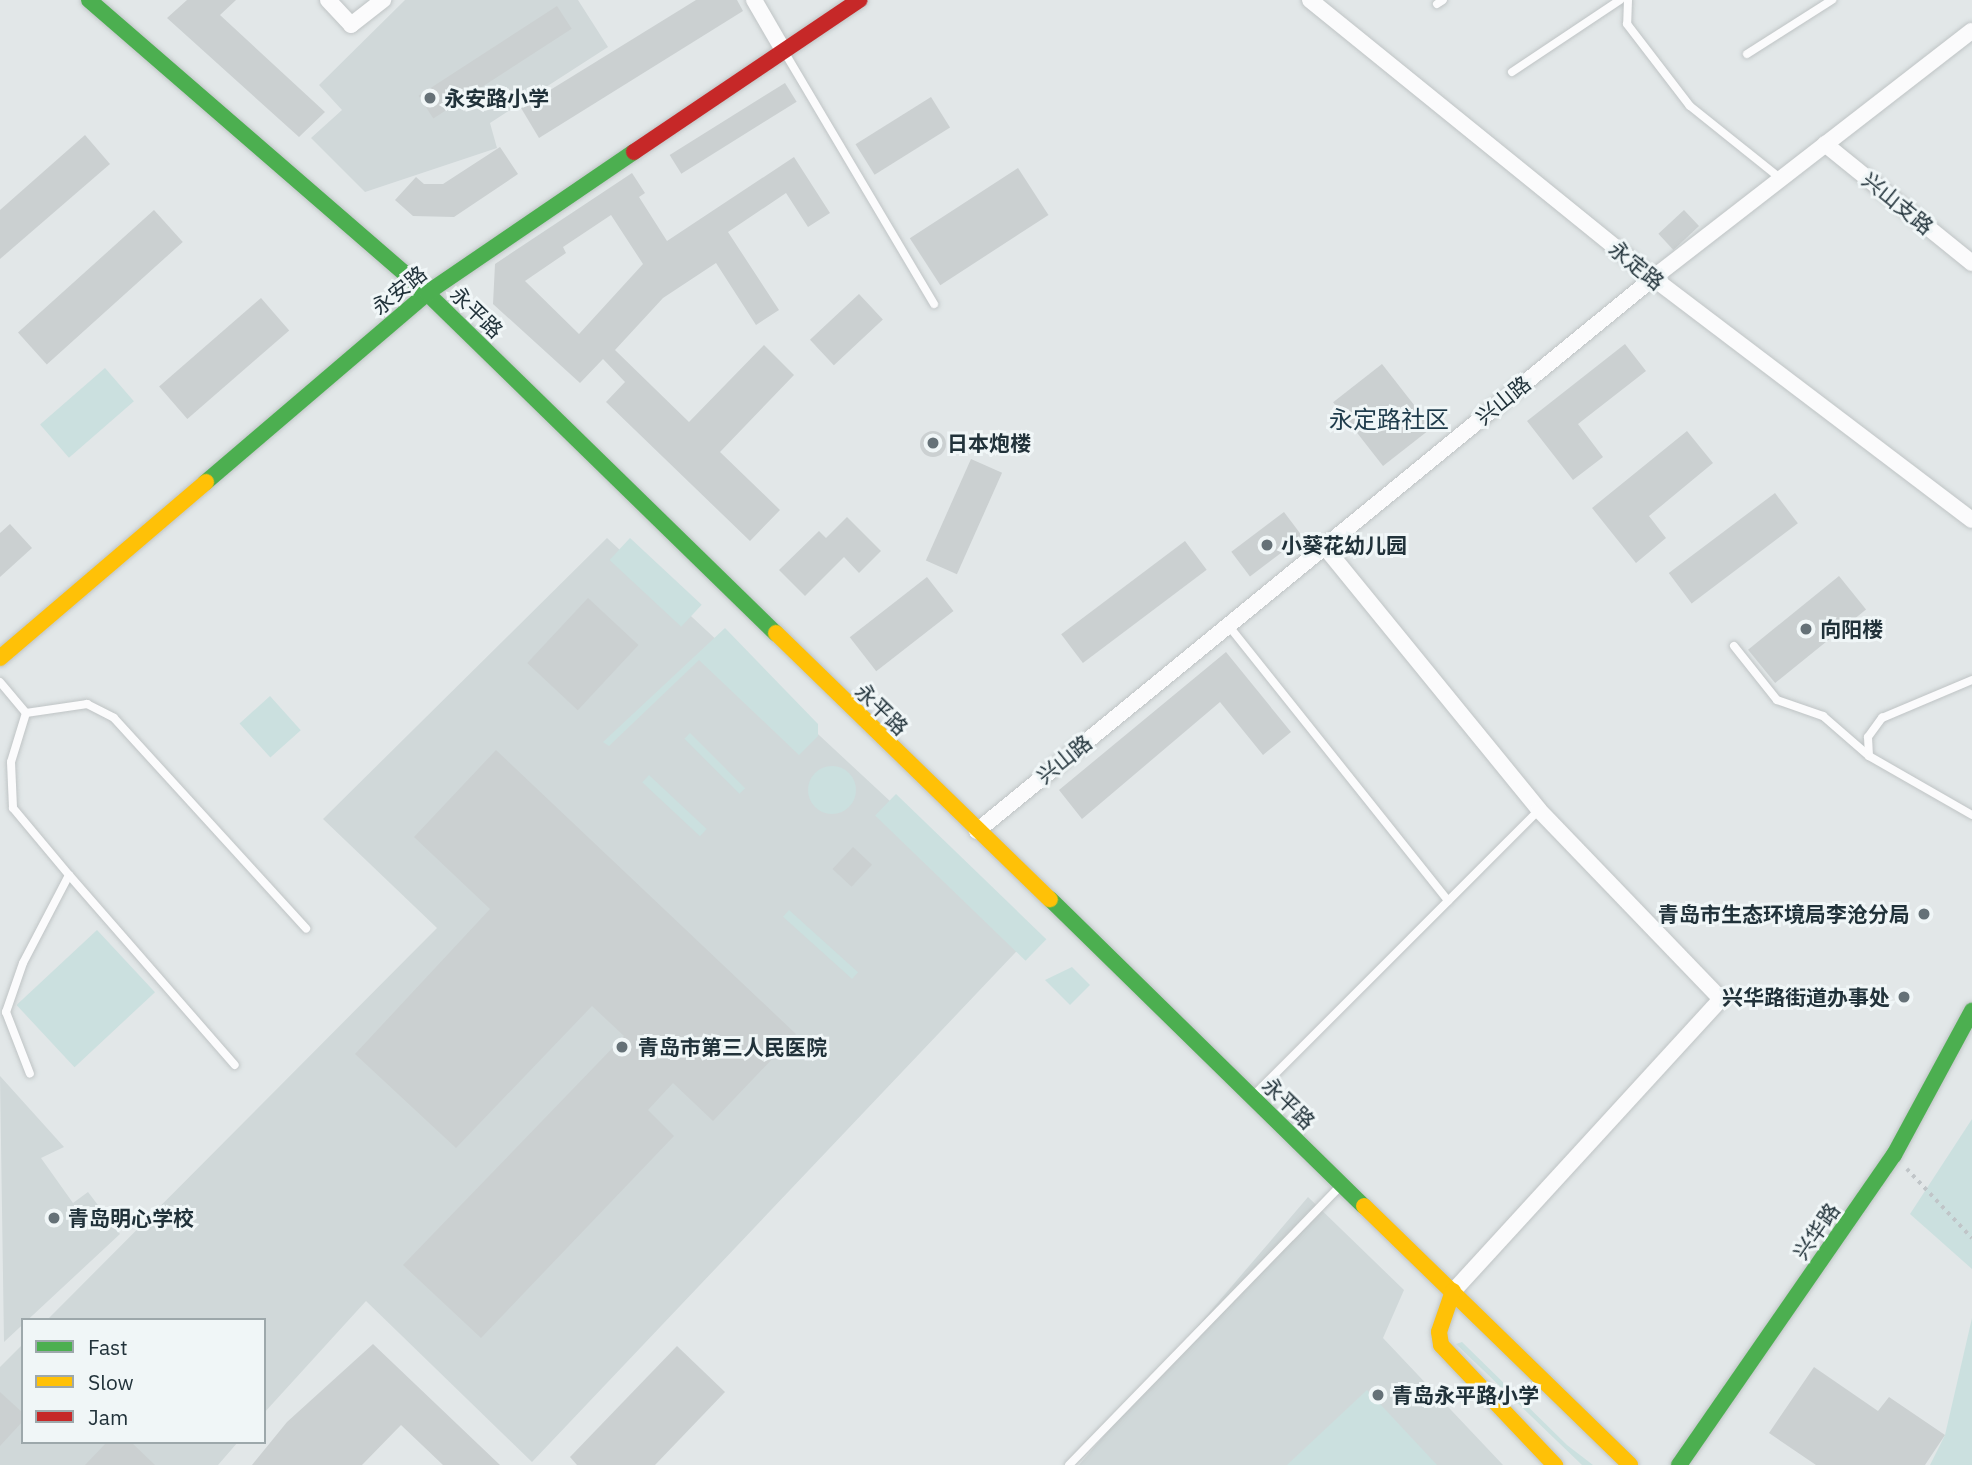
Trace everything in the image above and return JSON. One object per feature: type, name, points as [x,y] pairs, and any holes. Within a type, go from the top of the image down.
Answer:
[{"type":"main road","name":"永平路","points":[[89,0],[427,293],[976,831],[1630,1465]]},
{"type":"main road","name":"永安路","points":[[0,658],[427,293],[859,0]]},
{"type":"main road","name":"兴华路","points":[[1679,1465],[1894,1155],[1972,1011]]},
{"type":"main road","points":[[1453,1292],[1439,1332],[1441,1345],[1555,1465]]},
{"type":"street","points":[[327,0],[352,25],[383,0]]},
{"type":"street","points":[[754,0],[783,50]]},
{"type":"street","name":"永定路","points":[[1310,0],[1653,278],[1972,520]]},
{"type":"street","name":"兴山路","points":[[976,831],[1653,278],[1780,177],[1972,31]]},
{"type":"street","name":"兴山支路","points":[[1825,144],[1972,263]]},
{"type":"street","points":[[1324,546],[1539,810],[1721,999],[1453,1292]]},
{"type":"lane","points":[[1512,72],[1620,0]]},
{"type":"lane","points":[[1628,0],[1627,24],[1690,106],[1780,177]]},
{"type":"lane","points":[[1747,54],[1832,0]]},
{"type":"lane","points":[[783,50],[934,304]]},
{"type":"lane","points":[[1228,625],[1448,901]]},
{"type":"lane","points":[[1734,646],[1777,700],[1823,716],[1869,756],[1972,815]]},
{"type":"lane","points":[[1869,756],[1868,737],[1882,718],[1972,680]]},
{"type":"lane","points":[[0,682],[26,713]]},
{"type":"lane","points":[[26,713],[87,704],[114,718],[306,928]]},
{"type":"lane","points":[[26,713],[11,762],[13,808],[236,1065]]},
{"type":"lane","points":[[1252,1097],[1539,810]]},
{"type":"lane","points":[[30,1074],[6,1012],[23,963],[69,875]]},
{"type":"lane","points":[[1069,1465],[1342,1184]]},
{"type":"path","points":[[1894,1155],[1972,1238]]},
{"type":"shaded area","name":"永安路小学","points":[[405,0],[578,0],[608,47],[490,123],[497,148],[365,192],[311,138],[342,110],[319,85]]},
{"type":"shaded area","points":[[105,368],[134,401],[69,458],[40,424]]},
{"type":"shaded area","name":"青岛市第三人民医院","points":[[607,538],[1033,934],[532,1462],[366,1301],[266,1411],[266,1318],[49,1318],[437,928],[323,819]]},
{"type":"shaded area","points":[[630,538],[702,605],[681,627],[610,560]]},
{"type":"shaded area","points":[[725,628],[818,724],[818,736],[799,755],[699,660],[609,746],[603,742]]},
{"type":"shaded area","points":[[270,696],[301,730],[270,758],[240,723]]},
{"type":"shaded area","points":[[690,733],[745,788],[739,794],[684,739]]},
{"type":"shaded area","points":[[832,766],[849,773],[856,790],[849,807],[832,814],[815,807],[808,790],[815,773]]},
{"type":"shaded area","points":[[649,775],[707,829],[700,836],[642,782]]},
{"type":"shaded area","points":[[896,794],[1046,939],[1026,961],[875,816]]},
{"type":"shaded area","points":[[789,910],[858,972],[852,979],[783,917]]},
{"type":"shaded area","points":[[97,930],[155,992],[75,1067],[17,1005]]},
{"type":"shaded area","points":[[1072,967],[1090,985],[1070,1005],[1045,980]]},
{"type":"shaded area","name":"青岛明心学校","points":[[0,1076],[64,1147],[41,1158],[73,1203],[88,1192],[120,1234],[30,1318],[21,1318],[21,1326],[4,1342]]},
{"type":"shaded area","points":[[1972,1119],[1972,1269],[1910,1214]]},
{"type":"shaded area","points":[[1308,1197],[1404,1290],[1383,1338],[1503,1465],[1079,1465]]},
{"type":"shaded area","points":[[1972,1318],[1972,1465],[1930,1465],[1945,1435]]},
{"type":"shaded area","points":[[1462,1342],[1567,1445],[1593,1465],[1582,1465],[1456,1344]]},
{"type":"shaded area","points":[[21,1346],[21,1444],[236,1444],[218,1465],[0,1465],[0,1367]]},
{"type":"shaded area","points":[[1367,1390],[1437,1465],[1287,1465]]},
{"type":"building","points":[[187,0],[236,0],[220,15],[325,112],[299,137],[167,18]]},
{"type":"building","points":[[696,0],[737,0],[743,11],[539,138],[521,108]]},
{"type":"building","points":[[557,6],[572,29],[433,119],[419,96]]},
{"type":"building","points":[[785,83],[797,102],[681,174],[670,155]]},
{"type":"building","points":[[931,97],[950,128],[875,175],[856,144]]},
{"type":"building","points":[[85,135],[110,164],[0,259],[0,210]]},
{"type":"building","points":[[500,147],[518,174],[454,217],[413,216],[395,200],[416,177],[424,184],[443,184]]},
{"type":"building","points":[[794,157],[830,213],[808,227],[786,193],[728,232],[779,310],[756,325],[716,263],[663,298],[615,350],[689,422],[764,345],[794,375],[720,452],[780,510],[750,541],[606,402],[625,382],[603,359],[580,383],[493,304],[495,264],[632,173],[645,193],[639,197],[667,241]],"holes":[[[611,215],[643,264],[579,334],[525,281],[566,253],[563,247]]]},
{"type":"building","points":[[1018,168],[1048,215],[940,285],[910,238]]},
{"type":"building","points":[[154,210],[183,242],[47,364],[18,332]]},
{"type":"building","points":[[1684,210],[1699,226],[1673,250],[1658,234]]},
{"type":"building","points":[[859,294],[883,320],[834,365],[810,340]]},
{"type":"building","points":[[261,298],[289,330],[187,419],[159,387]]},
{"type":"building","points":[[1625,344],[1646,371],[1578,424],[1603,457],[1573,480],[1527,421]]},
{"type":"building","points":[[1382,364],[1432,428],[1383,466],[1333,402]]},
{"type":"building","name":"日本炮楼","points":[[933,431],[942,435],[946,444],[942,453],[933,457],[924,453],[920,444],[924,435]]},
{"type":"building","points":[[1687,431],[1713,463],[1649,516],[1666,538],[1636,563],[1592,508]]},
{"type":"building","points":[[971,459],[1002,473],[957,574],[926,560]]},
{"type":"building","points":[[1775,493],[1798,523],[1692,603],[1669,573]]},
{"type":"building","name":"小葵花幼儿园","points":[[1284,512],[1303,537],[1250,576],[1231,552]]},
{"type":"building","points":[[847,517],[881,551],[859,573],[844,557],[805,596],[779,570],[819,531],[826,538]]},
{"type":"building","points":[[10,524],[32,548],[0,577],[0,533]]},
{"type":"building","points":[[1185,541],[1207,570],[1083,663],[1061,634]]},
{"type":"building","name":"向阳楼","points":[[1839,576],[1866,609],[1775,683],[1748,650]]},
{"type":"building","points":[[927,577],[953,611],[876,671],[850,637]]},
{"type":"building","points":[[588,598],[638,645],[578,710],[527,663]]},
{"type":"building","points":[[1226,652],[1291,732],[1263,755],[1220,702],[1082,819],[1059,790]]},
{"type":"building","points":[[496,750],[796,1034],[713,1121],[673,1083],[648,1110],[674,1136],[481,1338],[403,1265],[624,1036],[592,1006],[456,1148],[355,1054],[490,909],[414,837]]},
{"type":"building","points":[[853,847],[872,865],[852,887],[833,869]]},
{"type":"building","points":[[373,1344],[500,1465],[443,1465],[401,1425],[362,1465],[252,1465],[287,1422]]},
{"type":"building","points":[[677,1346],[725,1392],[655,1465],[577,1465],[570,1457]]},
{"type":"building","points":[[1814,1367],[1878,1411],[1889,1397],[1945,1435],[1925,1465],[1816,1465],[1769,1433]]},
{"type":"building","points":[[0,1392],[21,1411],[21,1423],[0,1446]]},
{"type":"building","points":[[105,1444],[133,1444],[155,1465],[85,1465]]},
{"type":"traffic: fast","points":[[89,0],[427,293],[776,633]]},
{"type":"traffic: fast","points":[[206,482],[427,293],[634,152]]},
{"type":"traffic: fast","points":[[1050,899],[1364,1206]]},
{"type":"traffic: fast","points":[[1679,1465],[1894,1155],[1972,1011]]},
{"type":"traffic: slow","points":[[0,658],[206,482]]},
{"type":"traffic: slow","points":[[776,633],[1050,899]]},
{"type":"traffic: slow","points":[[1364,1206],[1630,1465]]},
{"type":"traffic: slow","points":[[1453,1291],[1439,1332],[1441,1345],[1555,1465]]},
{"type":"traffic: jam","points":[[634,152],[859,0]]},
{"type":"place","name":"永安路小学","points":[[430,98]]},
{"type":"place","name":"日本炮楼","points":[[933,443]]},
{"type":"place","name":"小葵花幼儿园","points":[[1267,545]]},
{"type":"place","name":"向阳楼","points":[[1806,629]]},
{"type":"place","name":"青岛市生态环境局李沧分局","points":[[1924,914]]},
{"type":"place","name":"兴华路街道办事处","points":[[1904,997]]},
{"type":"place","name":"青岛市第三人民医院","points":[[622,1047]]},
{"type":"place","name":"青岛明心学校","points":[[54,1218]]},
{"type":"place","name":"青岛永平路小学","points":[[1378,1395]]},
{"type":"district","name":"永定路社区","points":[[1389,420]]}]
